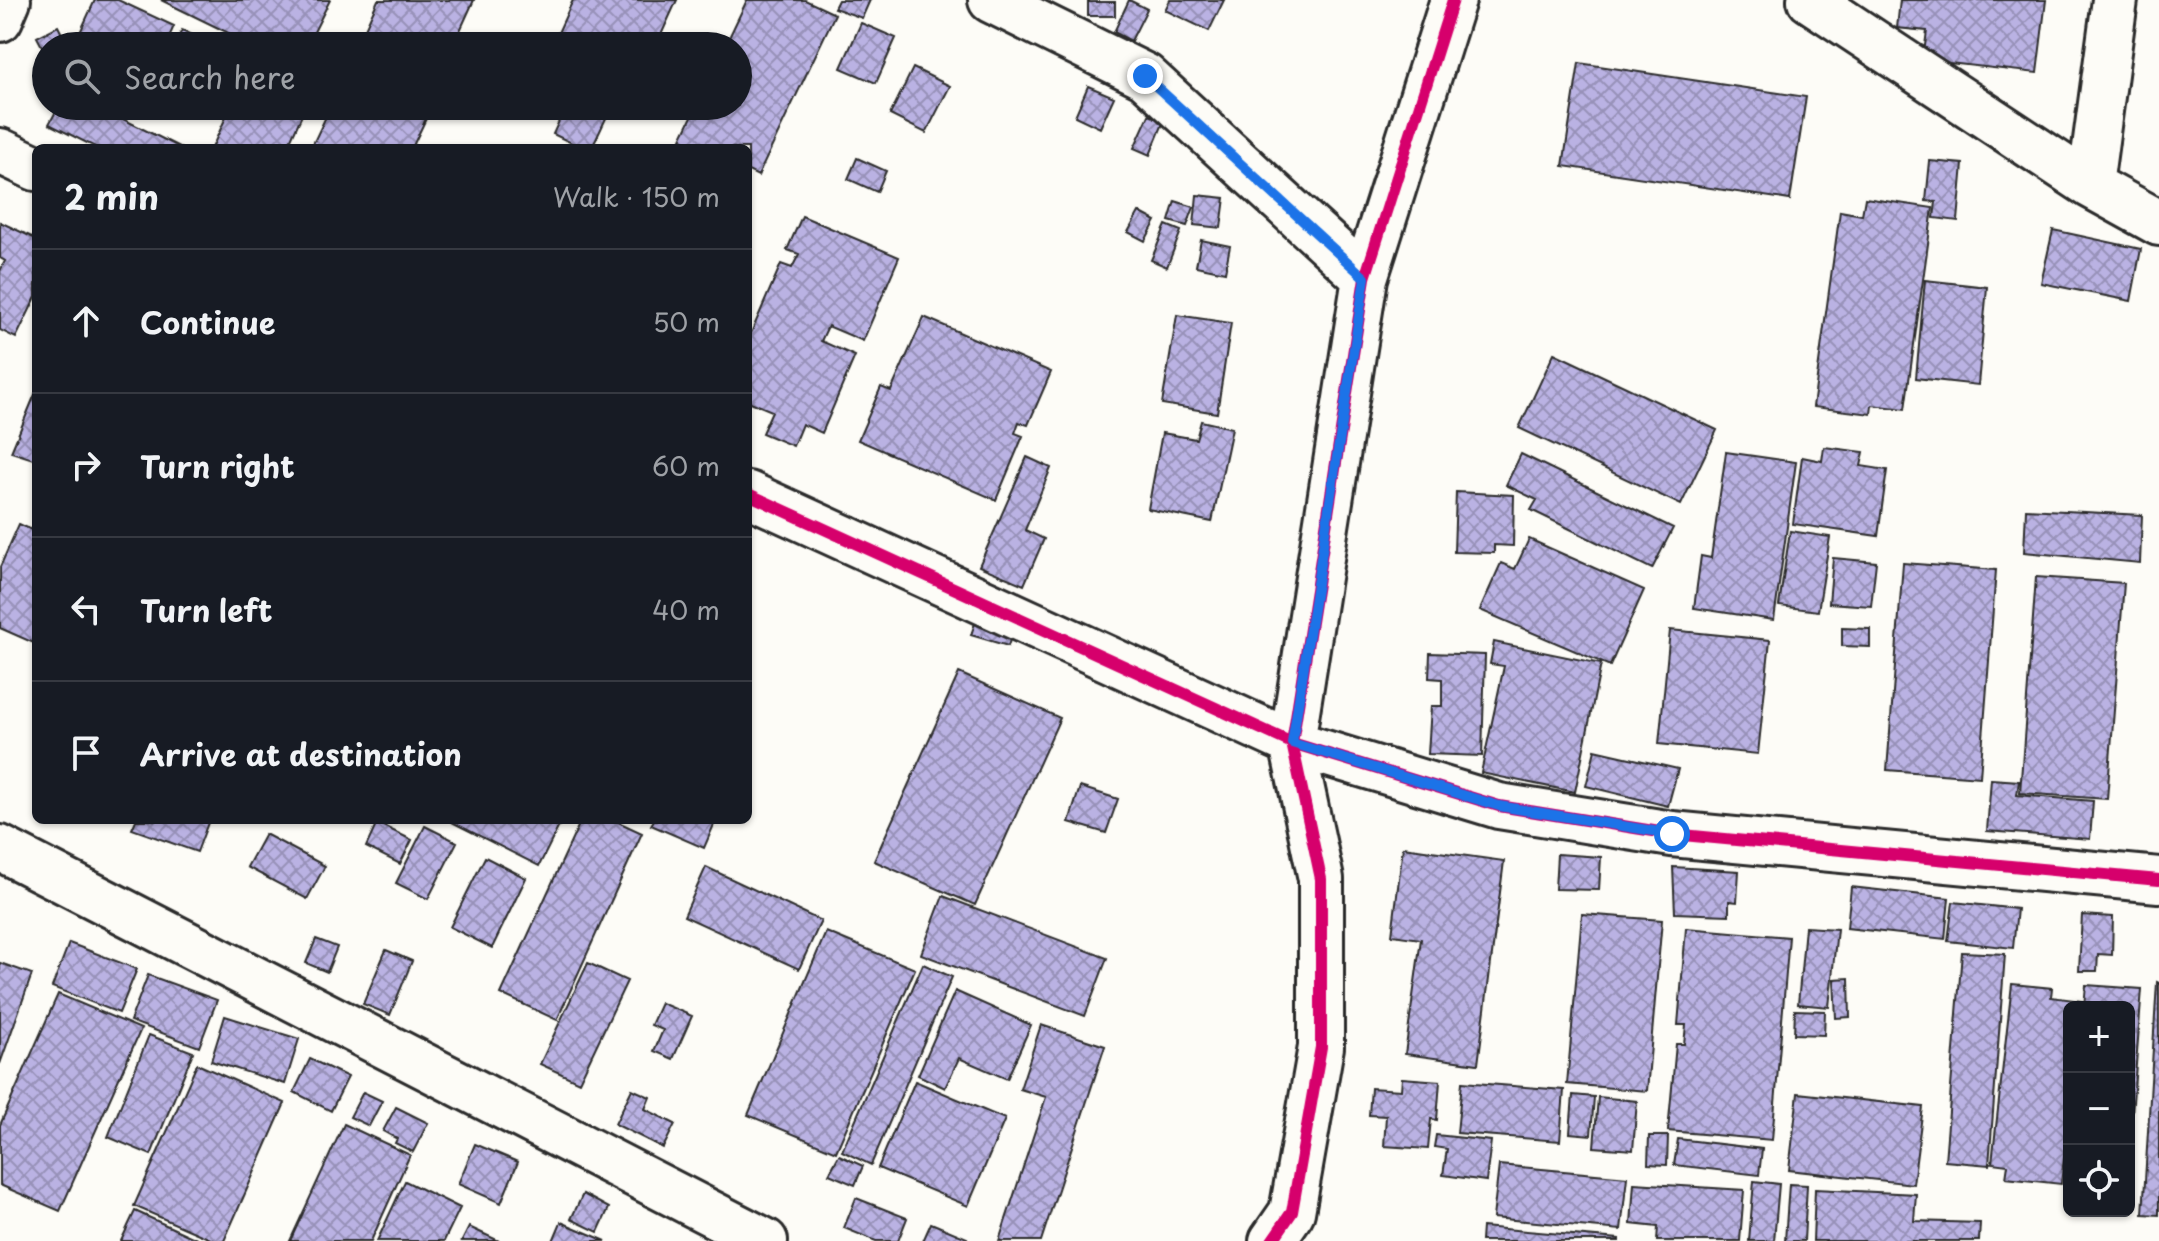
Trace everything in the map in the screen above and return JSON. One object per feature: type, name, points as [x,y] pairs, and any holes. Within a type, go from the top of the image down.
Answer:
[{"type":"street","points":[[0,19],[8,0]]},
{"type":"street","points":[[991,0],[1145,76],[1365,278]]},
{"type":"street","points":[[1272,1241],[1292,1212],[1321,1047],[1321,879],[1292,743],[1365,278],[1453,0]]},
{"type":"street","points":[[1810,0],[2090,185],[2159,223]]},
{"type":"street","points":[[2090,185],[2115,0]]},
{"type":"street","points":[[0,151],[32,166]]},
{"type":"street","points":[[752,496],[1292,743],[1499,806],[1672,834],[2159,880]]},
{"type":"street","points":[[0,848],[765,1241]]},
{"type":"building","points":[[95,0],[118,0],[174,26],[171,32],[80,32]]},
{"type":"building","points":[[161,0],[330,0],[314,32],[226,32]]},
{"type":"building","points":[[378,0],[474,0],[459,32],[364,32]]},
{"type":"building","points":[[573,0],[677,0],[662,32],[558,32]]},
{"type":"building","points":[[747,0],[805,0],[835,14],[758,176],[752,173],[752,144],[691,144],[681,139],[690,120],[752,120],[752,32],[732,32]]},
{"type":"building","points":[[838,0],[870,0],[862,18],[834,8]]},
{"type":"building","points":[[1129,0],[1147,9],[1131,41],[1114,32]]},
{"type":"building","points":[[1170,0],[1224,0],[1209,31],[1165,10]]},
{"type":"building","points":[[1900,0],[2046,0],[2037,73],[1923,60],[1927,31],[1897,28]]},
{"type":"building","points":[[1088,2],[1115,2],[1115,16],[1088,16]]},
{"type":"building","points":[[861,23],[896,38],[876,83],[841,68]]},
{"type":"building","points":[[58,26],[61,32],[47,32]]},
{"type":"building","points":[[1579,63],[1806,97],[1790,200],[1563,166]]},
{"type":"building","points":[[913,68],[950,86],[926,133],[890,115]]},
{"type":"building","points":[[1088,86],[1114,97],[1100,128],[1075,116]]},
{"type":"building","points":[[1149,115],[1164,121],[1150,155],[1134,148]]},
{"type":"building","points":[[51,120],[125,120],[173,144],[89,144],[49,124]]},
{"type":"building","points":[[225,120],[300,120],[289,144],[214,144]]},
{"type":"building","points":[[324,120],[425,120],[414,144],[313,144]]},
{"type":"building","points":[[560,120],[605,120],[594,144],[574,144],[553,134]]},
{"type":"building","points":[[857,158],[886,171],[877,192],[848,179]]},
{"type":"building","points":[[1930,161],[1963,164],[1958,221],[1934,218],[1936,202],[1926,201]]},
{"type":"building","points":[[1197,195],[1225,198],[1221,228],[1194,225]]},
{"type":"building","points":[[1865,198],[1933,208],[1905,409],[1872,405],[1871,414],[1813,407],[1840,211],[1862,215]]},
{"type":"building","points":[[1175,201],[1194,207],[1187,226],[1169,221]]},
{"type":"building","points":[[1139,212],[1156,221],[1145,241],[1128,232]]},
{"type":"building","points":[[802,216],[899,257],[863,341],[828,326],[821,341],[855,356],[822,433],[802,424],[793,446],[762,433],[772,411],[752,403],[752,331],[781,264],[792,268],[799,254],[787,250]]},
{"type":"building","points":[[0,222],[32,237],[32,305],[16,338],[0,330],[0,271],[5,261],[0,258]]},
{"type":"building","points":[[1166,225],[1181,231],[1167,267],[1151,260]]},
{"type":"building","points":[[2053,230],[2141,249],[2131,301],[2041,283]]},
{"type":"building","points":[[1201,240],[1230,246],[1225,272],[1196,266]]},
{"type":"building","points":[[1925,280],[1987,287],[1978,385],[1916,378]]},
{"type":"building","points":[[1177,315],[1231,323],[1217,413],[1162,404]]},
{"type":"building","points":[[924,317],[1051,372],[1028,425],[1019,422],[1015,433],[1023,436],[996,500],[858,440],[881,387],[891,391]]},
{"type":"building","points":[[1554,353],[1717,430],[1681,505],[1519,428]]},
{"type":"building","points":[[32,402],[32,459],[11,452]]},
{"type":"building","points":[[1201,421],[1232,428],[1212,522],[1148,509],[1162,433],[1196,439]]},
{"type":"building","points":[[1824,447],[1864,452],[1861,466],[1887,470],[1878,536],[1793,524],[1802,457],[1822,461]]},
{"type":"building","points":[[1726,452],[1796,462],[1774,620],[1694,608],[1701,556],[1711,558]]},
{"type":"building","points":[[1521,454],[1673,528],[1652,569],[1531,510],[1537,500],[1506,485]]},
{"type":"building","points":[[1027,457],[1051,468],[1025,530],[1044,539],[1024,585],[979,566]]},
{"type":"building","points":[[1456,492],[1514,495],[1513,546],[1494,545],[1494,553],[1454,552]]},
{"type":"building","points":[[2026,509],[2142,515],[2140,563],[2024,552]]},
{"type":"building","points":[[19,524],[32,530],[32,642],[0,628],[0,567]]},
{"type":"building","points":[[1790,531],[1830,537],[1818,611],[1779,606]]},
{"type":"building","points":[[1529,539],[1644,590],[1610,666],[1480,610],[1501,563],[1515,569]]},
{"type":"building","points":[[1833,558],[1876,562],[1871,606],[1829,603]]},
{"type":"building","points":[[1903,563],[1996,570],[1980,777],[1887,770]]},
{"type":"building","points":[[2036,577],[2124,583],[2107,799],[2020,793]]},
{"type":"building","points":[[976,620],[1013,631],[1008,646],[971,635]]},
{"type":"building","points":[[1842,628],[1870,629],[1870,647],[1842,646]]},
{"type":"building","points":[[1670,630],[1770,640],[1758,754],[1659,744]]},
{"type":"building","points":[[1494,642],[1601,664],[1575,792],[1481,773],[1504,666],[1490,664]]},
{"type":"building","points":[[1430,653],[1485,655],[1482,756],[1428,754],[1431,706],[1442,706],[1442,679],[1429,678]]},
{"type":"building","points":[[959,673],[1060,718],[975,905],[874,861]]},
{"type":"building","points":[[1595,750],[1678,769],[1668,806],[1586,786]]},
{"type":"building","points":[[1991,779],[2019,781],[2017,795],[2093,801],[2090,839],[1987,831]]},
{"type":"building","points":[[1080,787],[1118,799],[1106,833],[1069,822]]},
{"type":"building","points":[[134,824],[208,824],[197,852],[132,829]]},
{"type":"building","points":[[377,824],[412,840],[400,864],[366,847]]},
{"type":"building","points":[[456,824],[560,824],[539,866]]},
{"type":"building","points":[[579,824],[623,824],[642,833],[557,1020],[501,994]]},
{"type":"building","points":[[652,824],[714,824],[704,848]]},
{"type":"building","points":[[425,826],[457,842],[428,899],[396,883]]},
{"type":"building","points":[[265,834],[325,866],[307,899],[247,867]]},
{"type":"building","points":[[1403,847],[1504,861],[1478,1064],[1405,1054],[1421,939],[1392,935]]},
{"type":"building","points":[[1557,854],[1601,857],[1599,890],[1555,889]]},
{"type":"building","points":[[485,857],[526,878],[492,948],[450,927]]},
{"type":"building","points":[[706,867],[821,921],[799,969],[684,916]]},
{"type":"building","points":[[1673,867],[1739,871],[1737,902],[1729,901],[1729,915],[1675,913]]},
{"type":"building","points":[[1851,887],[1949,898],[1945,939],[1847,928]]},
{"type":"building","points":[[943,896],[1107,958],[1085,1016],[921,954]]},
{"type":"building","points":[[1953,902],[2017,909],[2013,948],[1948,941]]},
{"type":"building","points":[[1582,914],[1662,920],[1647,1091],[1567,1084]]},
{"type":"building","points":[[2082,915],[2113,917],[2112,955],[2098,954],[2097,971],[2079,971]]},
{"type":"building","points":[[1805,927],[1837,929],[1829,1007],[1798,1004]]},
{"type":"building","points":[[1686,928],[1789,937],[1772,1140],[1668,1131],[1676,1044],[1684,1044],[1686,1025],[1678,1025]]},
{"type":"building","points":[[826,932],[915,969],[836,1152],[748,1115]]},
{"type":"building","points":[[316,939],[337,947],[327,972],[306,963]]},
{"type":"building","points":[[69,943],[137,969],[119,1013],[52,987]]},
{"type":"building","points":[[386,950],[412,961],[390,1015],[363,1004]]},
{"type":"building","points":[[1962,952],[2005,954],[1989,1165],[1945,1161]]},
{"type":"building","points":[[0,963],[32,974],[0,1064]]},
{"type":"building","points":[[588,963],[627,981],[579,1082],[540,1064]]},
{"type":"building","points":[[923,964],[952,977],[871,1165],[842,1151]]},
{"type":"building","points":[[148,975],[217,1000],[199,1047],[130,1021]]},
{"type":"building","points":[[1849,978],[1850,1017],[1836,1018],[1834,979]]},
{"type":"building","points":[[2159,983],[2159,1215],[2143,1214]]},
{"type":"building","points":[[2012,984],[2052,988],[2051,997],[2082,1001],[2063,1001],[2061,1184],[2006,1178],[2008,1165],[1992,1163]]},
{"type":"building","points":[[2086,985],[2142,989],[2135,1077],[2135,1001],[2085,1001]]},
{"type":"building","points":[[955,991],[1031,1025],[1007,1079],[959,1058],[945,1088],[918,1075]]},
{"type":"building","points":[[58,994],[141,1029],[60,1211],[0,1185],[0,1125]]},
{"type":"building","points":[[661,1003],[692,1016],[673,1059],[654,1051],[663,1030],[651,1025]]},
{"type":"building","points":[[1795,1010],[1825,1011],[1824,1035],[1794,1034]]},
{"type":"building","points":[[225,1016],[299,1039],[285,1084],[211,1061]]},
{"type":"building","points":[[1041,1025],[1105,1046],[1041,1241],[999,1241],[1046,1097],[1020,1089]]},
{"type":"building","points":[[149,1035],[193,1052],[151,1155],[108,1137]]},
{"type":"building","points":[[310,1059],[348,1077],[331,1111],[294,1092]]},
{"type":"building","points":[[197,1064],[285,1103],[224,1241],[215,1241],[134,1206]]},
{"type":"building","points":[[1402,1078],[1440,1081],[1437,1120],[1431,1119],[1428,1149],[1384,1146],[1386,1116],[1369,1115],[1371,1088],[1401,1090]]},
{"type":"building","points":[[915,1081],[1005,1119],[968,1206],[878,1168]]},
{"type":"building","points":[[1462,1082],[1564,1090],[1560,1141],[1457,1133]]},
{"type":"building","points":[[632,1089],[650,1097],[645,1109],[675,1124],[663,1148],[615,1124]]},
{"type":"building","points":[[363,1092],[382,1101],[369,1126],[350,1117]]},
{"type":"building","points":[[1798,1093],[1923,1107],[1913,1184],[1789,1170]]},
{"type":"building","points":[[1573,1095],[1594,1097],[1591,1135],[1570,1133]]},
{"type":"building","points":[[1598,1097],[1637,1101],[1633,1150],[1594,1147]]},
{"type":"building","points":[[396,1107],[428,1123],[413,1152],[395,1143],[397,1139],[383,1131]]},
{"type":"building","points":[[344,1124],[410,1155],[371,1241],[290,1241]]},
{"type":"building","points":[[1436,1135],[1491,1141],[1486,1181],[1443,1175],[1447,1149],[1434,1147]]},
{"type":"building","points":[[1649,1136],[1668,1136],[1667,1165],[1648,1164]]},
{"type":"building","points":[[1678,1139],[1762,1149],[1759,1175],[1674,1165]]},
{"type":"building","points":[[475,1144],[518,1162],[501,1203],[458,1184]]},
{"type":"building","points":[[839,1155],[863,1166],[855,1185],[829,1174]]},
{"type":"building","points":[[1499,1165],[1627,1177],[1621,1230],[1493,1218]]},
{"type":"building","points":[[405,1181],[460,1208],[444,1241],[377,1241]]},
{"type":"building","points":[[1754,1181],[1779,1184],[1774,1241],[1749,1241]]},
{"type":"building","points":[[1634,1183],[1744,1190],[1740,1241],[1657,1241],[1658,1227],[1631,1224]]},
{"type":"building","points":[[1789,1184],[1807,1185],[1804,1241],[1785,1241]]},
{"type":"building","points":[[1815,1189],[1916,1194],[1914,1221],[1980,1223],[1979,1241],[1813,1241]]},
{"type":"building","points":[[583,1194],[609,1208],[598,1232],[571,1219]]},
{"type":"building","points":[[856,1198],[907,1218],[898,1241],[876,1241],[844,1228]]},
{"type":"building","points":[[135,1211],[201,1241],[121,1241]]},
{"type":"building","points":[[561,1222],[606,1241],[553,1241]]},
{"type":"building","points":[[931,1223],[967,1238],[966,1241],[923,1241]]},
{"type":"building","points":[[469,1227],[499,1241],[462,1241]]},
{"type":"building","points":[[1482,1227],[1619,1239],[1619,1241],[1481,1241]]},
{"type":"cycle path","points":[[1272,1241],[1292,1212],[1321,1047],[1321,879],[1292,743],[1365,278],[1453,0]]},
{"type":"cycle path","points":[[752,496],[1292,743],[1499,806],[1672,834],[2159,880]]},
{"type":"route","points":[[1145,76],[1365,278],[1292,743],[1499,806],[1672,834]]}]
